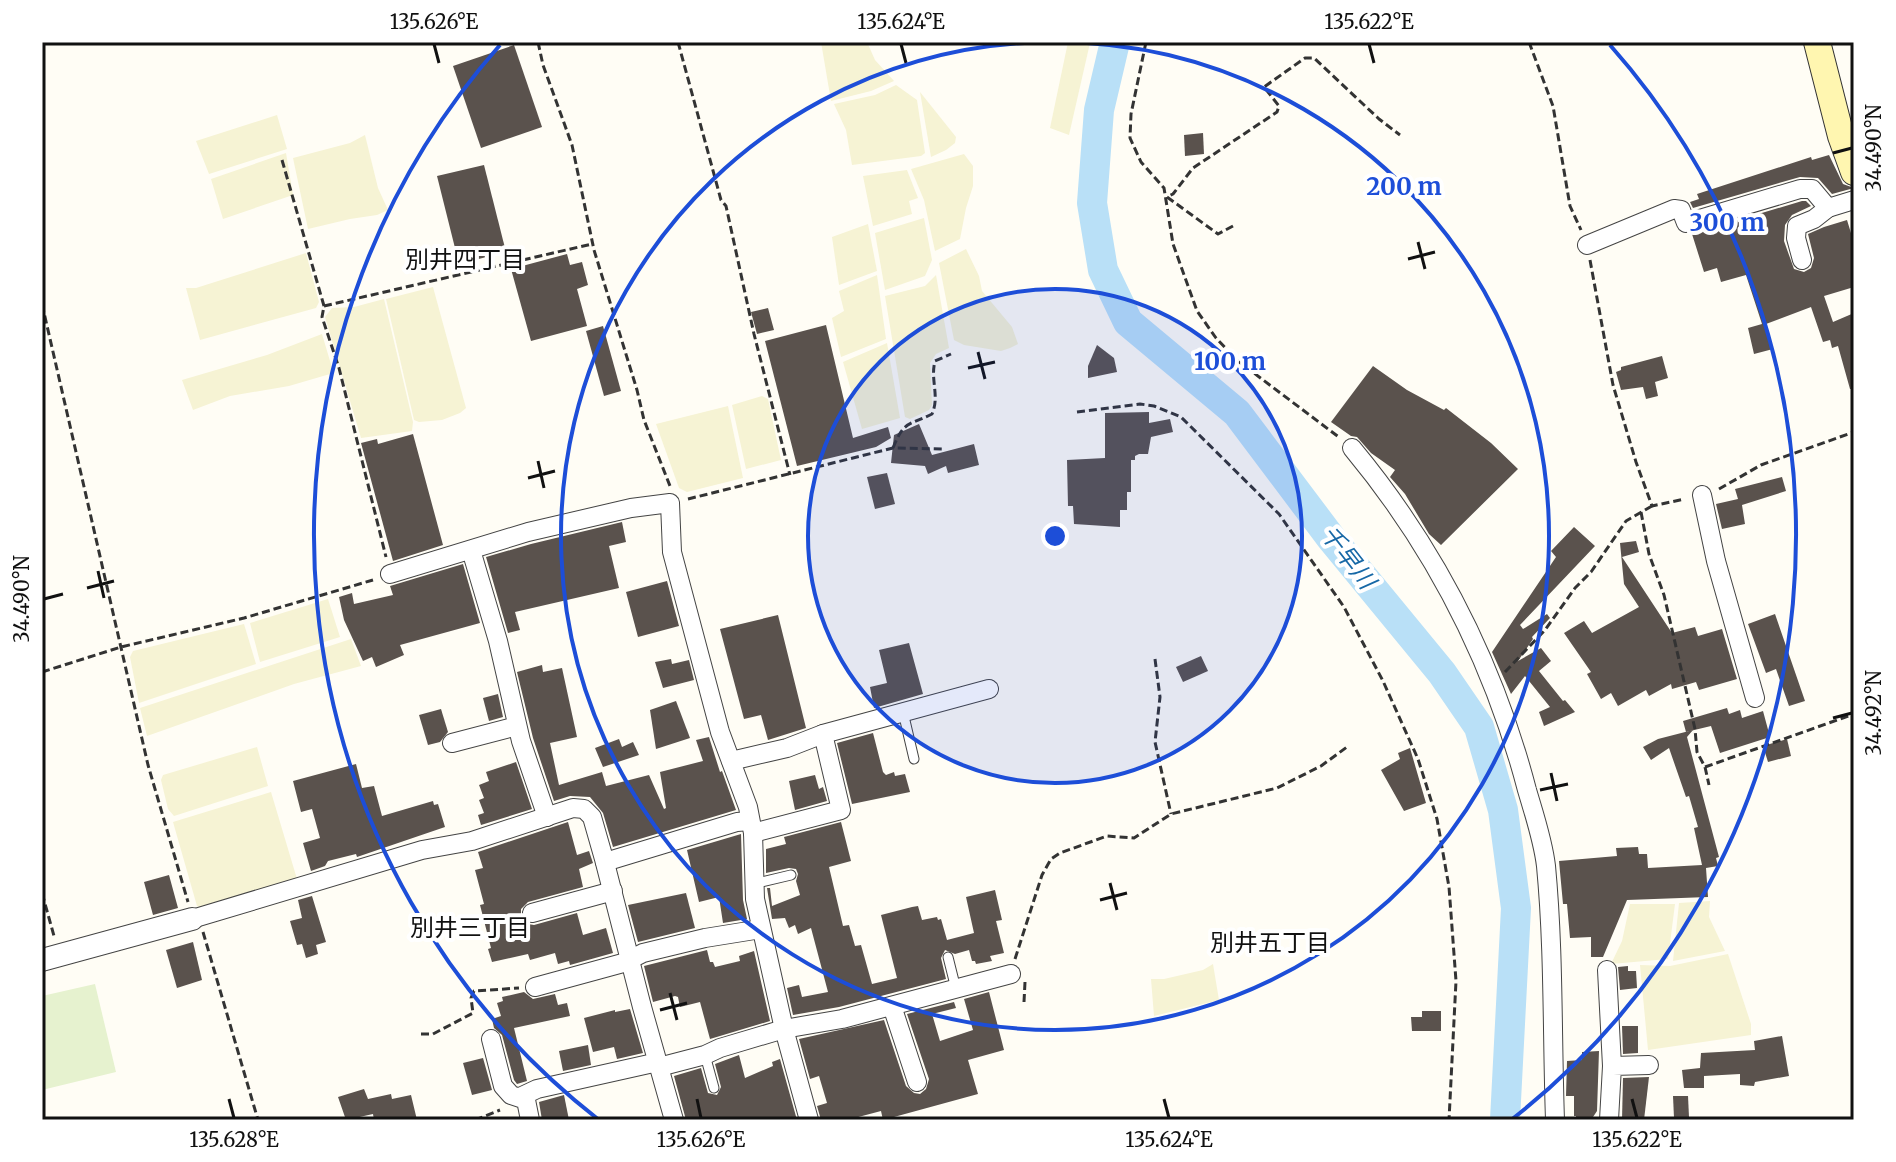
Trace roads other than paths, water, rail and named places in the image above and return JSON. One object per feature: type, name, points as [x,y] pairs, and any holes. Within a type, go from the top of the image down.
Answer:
[{"type":"main road","points":[[1817,42],[1841,136],[1854,172]]},
{"type":"street","points":[[1587,245],[1674,209],[1681,210],[1686,223],[1800,189],[1812,189],[1828,208]]},
{"type":"street","points":[[1802,260],[1796,238],[1797,226],[1814,219],[1828,208],[1854,200]]},
{"type":"street","points":[[1352,448],[1386,489],[1415,532],[1466,622],[1512,733],[1546,863],[1553,978],[1555,1120]]},
{"type":"street","points":[[1702,495],[1716,561],[1755,698]]},
{"type":"street","points":[[390,574],[543,528],[631,508],[670,503],[672,552],[720,732],[748,807],[752,827],[753,884],[761,929],[809,1120]]},
{"type":"street","points":[[471,550],[498,641],[517,726],[547,817]]},
{"type":"street","points":[[731,761],[787,748],[823,734],[989,689]]},
{"type":"street","points":[[452,743],[517,726]]},
{"type":"street","points":[[605,862],[737,822],[752,827],[841,810],[823,734]]},
{"type":"street","points":[[51,957],[195,918],[422,850],[472,841],[573,808],[584,809],[592,817],[674,1120]]},
{"type":"street","points":[[532,913],[613,891]]},
{"type":"street","points":[[535,987],[694,941],[761,929]]},
{"type":"street","points":[[1607,970],[1612,1066],[1609,1120]]},
{"type":"street","points":[[520,1097],[537,1089],[705,1055],[784,1029],[842,1019],[1011,974]]},
{"type":"street","points":[[892,1006],[917,1082]]},
{"type":"street","points":[[491,1039],[503,1086],[511,1095],[526,1100],[530,1120]]},
{"type":"street","points":[[1612,1066],[1649,1065]]},
{"type":"lane","points":[[903,712],[914,759]]},
{"type":"lane","points":[[753,884],[791,875]]},
{"type":"lane","points":[[948,957],[956,989]]},
{"type":"lane","points":[[705,1055],[714,1088]]},
{"type":"waterway","name":"千早川","points":[[1115,42],[1099,110],[1092,203],[1103,270],[1128,322],[1237,413],[1331,538],[1442,673],[1479,727],[1503,810],[1516,908],[1505,1120]]},
{"type":"district","name":"別井四丁目","points":[[465,259]]},
{"type":"district","name":"別井三丁目","points":[[470,927]]},
{"type":"district","name":"別井五丁目","points":[[1270,942]]}]
